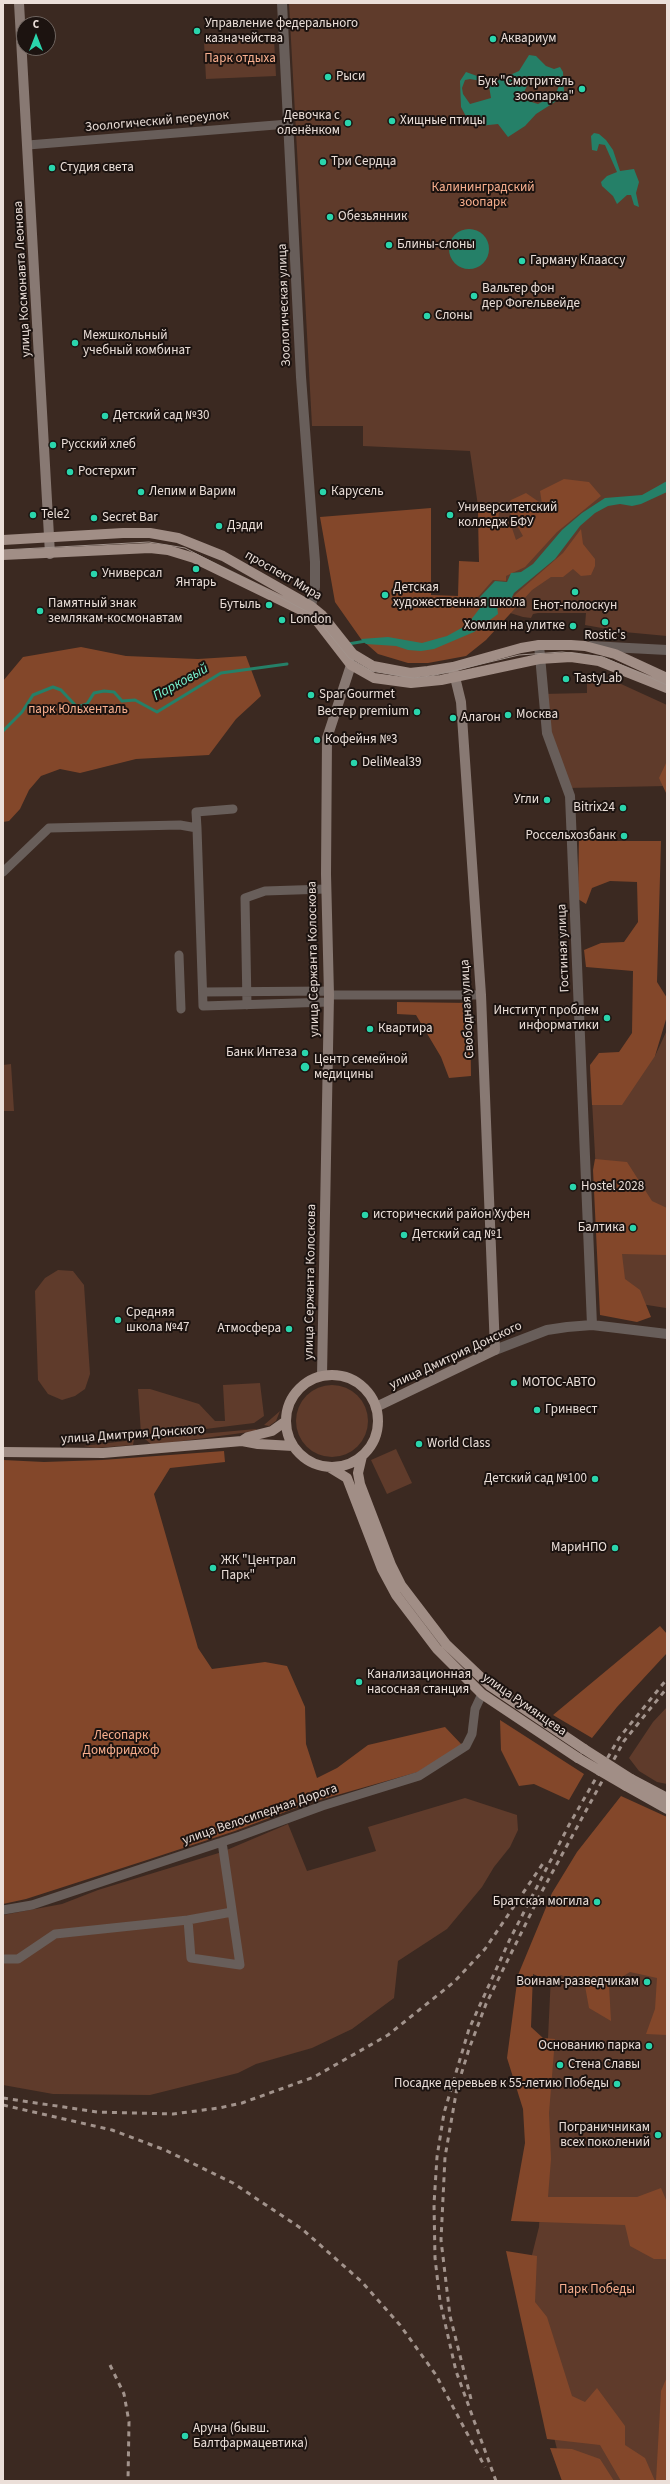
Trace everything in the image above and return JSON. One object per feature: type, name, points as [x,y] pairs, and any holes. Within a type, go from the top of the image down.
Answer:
[{"type":"main road","name":"улица Космонавта Леонова","points":[[19,3],[50,554]]},
{"type":"main road","name":"проспект Мира","points":[[3,540],[123,533],[150,533],[178,538],[223,556],[311,606],[350,659],[374,666],[410,673],[454,672],[539,659],[571,658],[599,661],[667,688]]},
{"type":"main road","name":"проспект Мира","points":[[3,555],[50,554],[117,549],[168,550],[210,564],[302,611],[320,618]]},
{"type":"main road","name":"проспект Мира","points":[[454,672],[539,645],[585,646],[615,654],[667,678]]},
{"type":"main road","name":"улица Сержанта Колоскова","points":[[322,1376],[329,996],[326,890],[327,738],[350,659]]},
{"type":"main road","name":"Свободная улица","points":[[454,672],[461,702],[481,994],[495,1350]]},
{"type":"main road","name":"улица Дмитрия Донского","points":[[376,1406],[495,1350]]},
{"type":"main road","points":[[322,1376],[339,1376],[354,1381],[368,1392],[376,1406],[378,1424],[374,1441],[362,1456],[348,1464],[329,1467],[309,1460],[293,1446],[288,1434],[286,1420],[288,1406],[296,1393],[307,1382],[322,1376]]},
{"type":"main road","name":"улица Дмитрия Донского","points":[[242,1440],[248,1437],[272,1432],[286,1420]]},
{"type":"main road","name":"улица Дмитрия Донского","points":[[3,1452],[103,1453],[242,1440],[258,1444],[293,1446]]},
{"type":"main road","name":"улица Румянцева","points":[[362,1456],[358,1473],[360,1484],[391,1565],[401,1586],[446,1644],[489,1685],[581,1754]]},
{"type":"main road","name":"улица Румянцева","points":[[329,1467],[347,1478],[382,1569],[396,1595],[437,1650],[482,1694],[629,1783],[667,1809]]},
{"type":"main road","name":"улица Румянцева","points":[[629,1783],[667,1798]]},
{"type":"street","name":"Зоологическая улица","points":[[282,3],[301,377],[315,562],[315,587],[311,606]]},
{"type":"street","name":"Зоологический переулок","points":[[28,145],[288,124]]},
{"type":"street","name":"Гостиная улица","points":[[539,645],[539,659],[547,733],[570,796],[592,1326]]},
{"type":"street","points":[[585,646],[667,650]]},
{"type":"street","points":[[234,809],[196,812],[203,1006],[247,1005],[329,996]]},
{"type":"street","points":[[3,872],[49,828],[180,825],[197,828]]},
{"type":"street","points":[[247,1005],[245,898],[265,891],[326,890]]},
{"type":"street","points":[[179,955],[181,1009]]},
{"type":"street","points":[[203,992],[247,991],[329,996],[481,994]]},
{"type":"street","name":"улица Дмитрия Донского","points":[[495,1350],[547,1330],[592,1326],[667,1334]]},
{"type":"street","name":"улица Велосипедная Дорога","points":[[3,1910],[32,1905],[222,1842],[322,1806],[419,1776],[466,1746],[472,1734],[475,1709],[482,1694]]},
{"type":"street","points":[[188,1920],[191,1958],[240,1965],[222,1842]]},
{"type":"street","points":[[3,1959],[18,1959],[55,1934],[188,1920],[232,1912]]},
{"type":"green space","name":"Калининградский зоопарк","points":[[289,3],[667,3],[667,636],[624,632],[585,625],[586,613],[538,613],[533,614],[531,618],[523,617],[471,601],[479,563],[478,506],[470,451],[363,446],[363,426],[312,426]]},
{"type":"green space","name":"Парк отдыха","points":[[274,39],[276,76],[206,79],[204,42]]},
{"type":"green space","points":[[564,479],[589,482],[601,496],[557,532],[525,567],[506,576],[506,581],[493,580],[478,597],[479,601],[505,608],[516,594],[563,553],[581,529],[583,544],[595,559],[595,566],[591,575],[581,576],[573,569],[563,577],[551,577],[532,590],[486,640],[466,656],[428,663],[408,663],[378,654],[361,639],[335,602],[320,517],[431,508],[431,595],[458,596],[459,561],[479,562],[478,506],[491,506],[499,511],[498,523],[511,525],[516,540],[523,536],[506,506],[511,500],[526,493],[542,504],[540,491]]},
{"type":"green space","name":"парк Юльхенталь","points":[[81,647],[126,656],[198,659],[246,656],[261,696],[236,719],[209,755],[136,759],[80,773],[60,769],[41,776],[29,790],[20,809],[9,821],[3,822],[3,681],[23,657]]},
{"type":"green space","points":[[587,674],[608,678],[667,705],[667,786],[567,788],[547,733],[542,694],[587,693]]},
{"type":"green space","points":[[667,761],[667,795],[659,778]]},
{"type":"green space","points":[[579,835],[598,841],[661,841],[657,982],[667,998],[667,1016],[655,1056],[622,1105],[592,1105],[590,1065],[599,1053],[619,1052],[632,1033],[633,971],[586,967],[584,950],[601,943],[624,942],[638,922],[637,882],[610,881],[592,888],[586,904],[578,899]]},
{"type":"green space","points":[[397,1002],[470,1003],[471,1076],[449,1078],[441,1057],[416,1015],[397,1014]]},
{"type":"green space","name":"Балтика","points":[[667,1030],[666,1308],[603,1298],[590,1065],[655,1056]]},
{"type":"green space","points":[[11,1064],[14,1111],[3,1111],[3,1065]]},
{"type":"green space","points":[[595,1159],[627,1162],[652,1201],[667,1208],[667,1255],[622,1254],[625,1279],[640,1290],[651,1317],[637,1322],[600,1315],[593,1170]]},
{"type":"green space","points":[[58,1270],[73,1271],[84,1285],[90,1374],[85,1389],[75,1396],[62,1400],[48,1394],[38,1380],[35,1291],[45,1278]]},
{"type":"green space","points":[[260,1383],[264,1416],[254,1423],[181,1432],[141,1434],[138,1389],[150,1389],[199,1404],[215,1421],[225,1421],[223,1385]]},
{"type":"green space","points":[[325,1385],[339,1385],[346,1387],[358,1395],[366,1407],[368,1421],[366,1435],[358,1447],[346,1455],[339,1457],[325,1457],[318,1455],[306,1447],[298,1435],[296,1428],[296,1414],[298,1407],[306,1395],[318,1387]]},
{"type":"green space","points":[[280,1411],[276,1421],[269,1426],[264,1425]]},
{"type":"green space","points":[[256,1429],[257,1431],[152,1445],[145,1439]]},
{"type":"green space","points":[[134,1440],[133,1445],[96,1448],[83,1446]]},
{"type":"green space","points":[[396,1449],[412,1483],[387,1494],[371,1460]]},
{"type":"green space","name":"Лесопарк Домфридхоф","points":[[224,1451],[225,1462],[170,1468],[154,1494],[198,1648],[212,1669],[265,1662],[287,1666],[305,1707],[306,1744],[317,1778],[337,1768],[368,1745],[445,1727],[462,1745],[418,1772],[309,1803],[235,1831],[26,1899],[3,1904],[3,1460],[44,1462],[102,1460]]},
{"type":"green space","points":[[660,1626],[667,1634],[667,1653],[617,1707],[592,1738],[553,1715]]},
{"type":"green space","points":[[667,1707],[667,1784],[657,1782],[639,1771],[629,1758],[653,1722]]},
{"type":"green space","points":[[500,1720],[584,1774],[569,1800],[534,1784],[519,1786],[501,1750]]},
{"type":"green space","points":[[621,1796],[667,1817],[667,2035],[646,2034],[655,2009],[657,1978],[630,1972],[609,1985],[611,2021],[589,2008],[585,1986],[561,1975],[546,1980],[533,1974],[531,2027],[543,2038],[555,2039],[549,2113],[551,2159],[548,2197],[637,2197],[661,2188],[667,2202],[667,2259],[654,2259],[630,2246],[625,2225],[511,2221],[525,2143],[523,2109],[507,2058],[518,1975],[552,1893],[577,1852]]},
{"type":"green space","points":[[465,1798],[517,1815],[518,1830],[510,1847],[494,1867],[482,1887],[447,1929],[398,1961],[394,1998],[352,2029],[312,2048],[256,2064],[238,2073],[150,2095],[53,2094],[3,2085],[3,1915],[62,1904],[98,1890],[222,1852],[288,1824],[307,1871],[376,1851],[368,1827]]},
{"type":"green space","name":"Парк Победы","points":[[667,1820],[667,2481],[565,2481],[527,2330],[526,2279],[539,2227],[552,1954]]},
{"type":"green space","points":[[506,2251],[537,2256],[535,2302],[547,2317],[572,2396],[585,2402],[597,2388],[625,2426],[625,2445],[645,2458],[655,2481],[621,2481],[600,2445],[547,2439]]},
{"type":"green space","points":[[667,2377],[667,2481],[656,2481],[661,2391]]},
{"type":"green space","points":[[550,2448],[572,2449],[600,2459],[614,2481],[562,2481]]},
{"type":"shaded area","points":[[529,55],[536,56],[546,66],[554,69],[560,67],[563,72],[564,92],[558,100],[536,114],[525,126],[508,137],[498,124],[479,126],[470,124],[461,107],[460,81],[466,72],[491,81],[501,79],[519,71]],"holes":[[[539,78],[557,81],[560,84],[555,95],[538,104],[525,100],[524,92],[527,86],[533,79]],[[470,79],[481,81],[489,86],[491,98],[470,104],[463,94],[462,88],[465,80]]]},
{"type":"shaded area","points":[[594,133],[599,134],[606,140],[613,150],[620,171],[634,169],[639,182],[636,193],[639,207],[634,205],[631,195],[627,195],[617,204],[613,196],[602,186],[601,182],[607,176],[617,172],[605,145],[599,144],[597,151],[592,150],[591,136]]},
{"type":"shaded area","points":[[465,229],[473,229],[480,232],[486,238],[489,249],[486,260],[480,266],[473,269],[465,269],[458,266],[452,260],[449,253],[449,245],[452,238],[458,232]]},
{"type":"shaded area","points":[[667,481],[667,492],[641,504],[632,506],[620,504],[608,506],[595,513],[580,526],[555,559],[514,593],[511,599],[497,605],[498,614],[474,632],[434,649],[421,651],[408,650],[396,646],[366,644],[361,639],[388,637],[422,643],[447,636],[467,625],[483,604],[480,597],[495,581],[507,582],[511,573],[521,572],[533,564],[562,530],[582,513],[605,498],[642,495]]},
{"type":"waterway","name":"Парковый","points":[[348,644],[366,641]]},
{"type":"waterway","name":"Парковый","points":[[3,731],[22,712],[33,695],[53,687],[61,690],[77,707],[87,704],[94,693],[104,691],[114,692],[122,701],[135,700],[157,712],[221,673],[287,664]]},
{"type":"tram line","points":[[3,550],[149,542],[185,548],[314,615],[349,658],[371,671],[413,678],[431,676],[519,655],[562,652],[603,657],[667,685]]},
{"type":"railway","points":[[496,2481],[456,2371],[440,2301],[435,2258],[434,2204],[437,2157],[444,2113],[469,2029],[510,1939],[569,1825],[619,1738],[667,1679]]},
{"type":"railway","points":[[471,2399],[450,2316],[441,2240],[445,2157],[457,2088],[469,2049],[486,2004],[540,1895],[624,1741],[667,1688]]},
{"type":"railway","points":[[3,2098],[97,2112],[173,2114],[219,2108],[242,2103],[314,2077],[388,2035],[454,1982],[485,1949],[544,1862]]},
{"type":"railway","points":[[3,2105],[112,2130],[165,2150],[233,2183],[302,2229],[362,2282],[400,2325],[436,2375],[485,2467]]},
{"type":"railway","points":[[110,2365],[124,2394],[129,2422],[128,2481]]},
{"type":"place","name":"Управление федерального казначейства","points":[[197,31]]},
{"type":"place","name":"Аквариум","points":[[493,39]]},
{"type":"place","name":"Рыси","points":[[328,77]]},
{"type":"place","name":"Бук \"Смотритель зоопарка\"","points":[[582,89]]},
{"type":"place","name":"Хищные птицы","points":[[392,121]]},
{"type":"place","name":"Девочка с оленёнком","points":[[348,123]]},
{"type":"place","name":"Три Сердца","points":[[323,162]]},
{"type":"place","name":"Студия света","points":[[52,168]]},
{"type":"place","name":"Обезьянник","points":[[330,217]]},
{"type":"place","name":"Блины-слоны","points":[[389,245]]},
{"type":"place","name":"Гарману Клаассу","points":[[522,261]]},
{"type":"place","name":"Вальтер фон дер Фогельвейде","points":[[474,296]]},
{"type":"place","name":"Слоны","points":[[427,316]]},
{"type":"place","name":"Межшкольный учебный комбинат","points":[[75,343]]},
{"type":"place","name":"Детский сад №30","points":[[105,416]]},
{"type":"place","name":"Русский хлеб","points":[[53,445]]},
{"type":"place","name":"Ростерхит","points":[[70,472]]},
{"type":"place","name":"Лепим и Варим","points":[[141,492]]},
{"type":"place","name":"Карусель","points":[[323,492]]},
{"type":"place","name":"Tele2","points":[[33,515]]},
{"type":"place","name":"Университетский колледж БФУ","points":[[450,515]]},
{"type":"place","name":"Secret Bar","points":[[94,518]]},
{"type":"place","name":"Дэдди","points":[[219,526]]},
{"type":"place","name":"Янтарь","points":[[196,569]]},
{"type":"place","name":"Универсал","points":[[94,574]]},
{"type":"place","name":"Енот-полоскун","points":[[575,592]]},
{"type":"place","name":"Детская художественная школа","points":[[385,595]]},
{"type":"place","name":"Бутыль","points":[[269,605]]},
{"type":"place","name":"Памятный знак землякам-космонавтам","points":[[40,611]]},
{"type":"place","name":"London","points":[[282,620]]},
{"type":"place","name":"Rostic's","points":[[605,622]]},
{"type":"place","name":"Хомлин на улитке","points":[[573,626]]},
{"type":"place","name":"TastyLab","points":[[566,679]]},
{"type":"place","name":"Spar Gourmet","points":[[311,695]]},
{"type":"place","name":"Вестер premium","points":[[417,712]]},
{"type":"place","name":"Москва","points":[[508,715]]},
{"type":"place","name":"Алагон","points":[[453,718]]},
{"type":"place","name":"Кофейня №3","points":[[317,740]]},
{"type":"place","name":"DeliMeal39","points":[[354,763]]},
{"type":"place","name":"Угли","points":[[547,800]]},
{"type":"place","name":"Bitrix24","points":[[623,808]]},
{"type":"place","name":"Россельхозбанк","points":[[624,836]]},
{"type":"place","name":"Институт проблем информатики","points":[[607,1018]]},
{"type":"place","name":"Квартира","points":[[370,1029]]},
{"type":"place","name":"Банк Интеза","points":[[305,1053]]},
{"type":"place","name":"Центр семейной медицины","points":[[305,1067]]},
{"type":"place","name":"Hostel 2028","points":[[573,1187]]},
{"type":"place","name":"исторический район Хуфен","points":[[365,1215]]},
{"type":"place","name":"Балтика","points":[[633,1228]]},
{"type":"place","name":"Детский сад №1","points":[[404,1235]]},
{"type":"place","name":"Средняя школа №47","points":[[118,1320]]},
{"type":"place","name":"Атмосфера","points":[[289,1329]]},
{"type":"place","name":"МОТОС-АВТО","points":[[514,1383]]},
{"type":"place","name":"Гринвест","points":[[537,1410]]},
{"type":"place","name":"World Class","points":[[419,1444]]},
{"type":"place","name":"Детский сад №100","points":[[595,1479]]},
{"type":"place","name":"МариНПО","points":[[615,1548]]},
{"type":"place","name":"ЖК \"Централ Парк\"","points":[[213,1568]]},
{"type":"place","name":"Канализационная насосная станция","points":[[359,1682]]},
{"type":"place","name":"Братская могила","points":[[597,1902]]},
{"type":"place","name":"Воинам-разведчикам","points":[[647,1982]]},
{"type":"place","name":"Основанию парка","points":[[649,2046]]},
{"type":"place","name":"Стена Славы","points":[[560,2065]]},
{"type":"place","name":"Посадке деревьев к 55-летию Победы","points":[[617,2084]]},
{"type":"place","name":"Пограничникам всех поколений","points":[[658,2135]]},
{"type":"place","name":"Аруна (бывш. Балтфармацевтика)","points":[[185,2436]]}]
